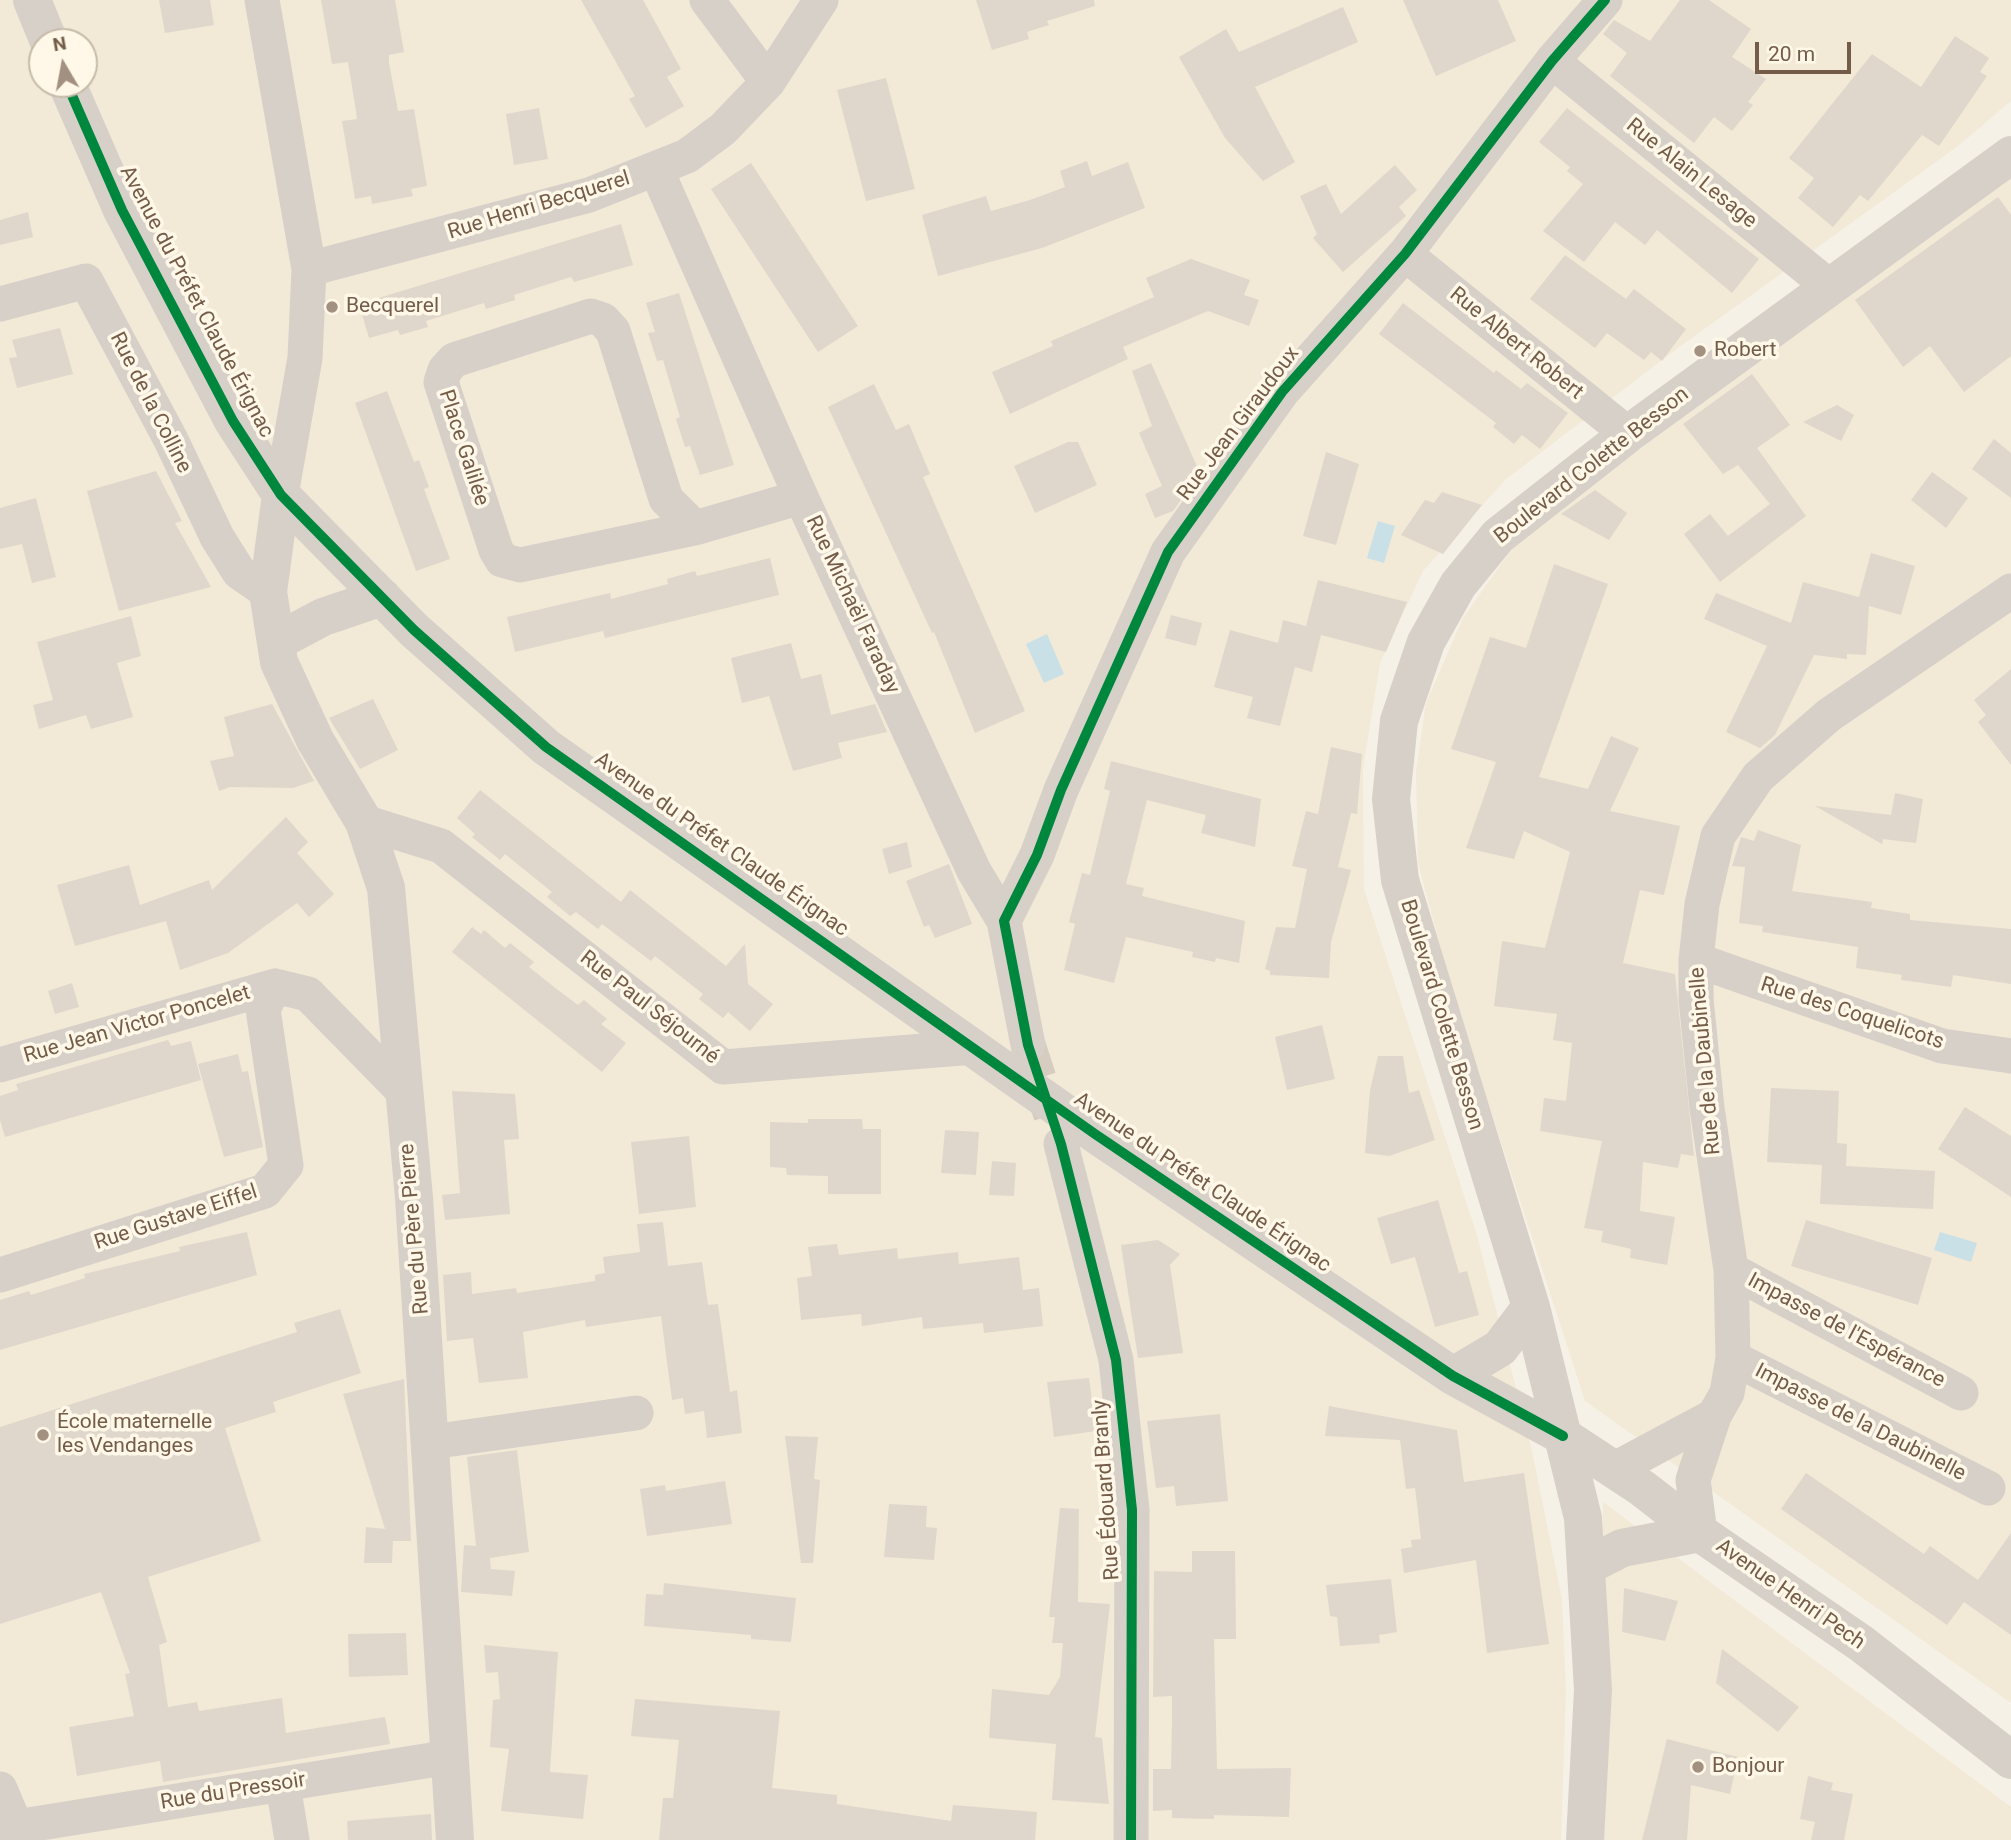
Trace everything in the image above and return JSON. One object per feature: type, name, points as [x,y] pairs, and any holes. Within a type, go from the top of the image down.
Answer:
[{"type":"street","points":[[32,0],[43,28]]},
{"type":"street","points":[[262,0],[309,269],[305,358],[281,495]]},
{"type":"street","points":[[707,0],[768,82]]},
{"type":"street","name":"Rue Henri Becquerel","points":[[309,269],[589,195],[687,156],[723,129],[768,82],[821,0]]},
{"type":"street","name":"Rue Jean Giraudoux","points":[[1004,921],[1037,855],[1060,790],[1168,552],[1282,392],[1405,254],[1552,61],[1605,0]]},
{"type":"street","name":"Rue Alain Lesage","points":[[1552,61],[1830,287]]},
{"type":"street","name":"Avenue du Préfet Claude Érignac","points":[[73,98],[121,210],[233,421],[281,495],[414,630],[547,747],[1095,1134],[1452,1376],[1563,1436]]},
{"type":"street","name":"Boulevard Colette Besson","points":[[1585,1840],[1593,1690],[1583,1518],[1531,1307],[1400,880],[1391,799],[1399,721],[1426,642],[1458,585],[1498,536],[1628,434],[2011,155]]},
{"type":"street","name":"Rue Michaël Faraday","points":[[656,169],[801,497],[974,871],[1004,921],[1028,1045]]},
{"type":"street","name":"Rue Albert Robert","points":[[1405,254],[1628,434]]},
{"type":"street","name":"Rue de la Colline","points":[[0,303],[86,281],[171,440],[217,537],[239,572],[268,592]]},
{"type":"street","name":"Place Galilée","points":[[695,528],[666,499],[613,331],[603,320],[591,316],[454,360],[445,370],[441,382],[496,550],[502,560],[520,565],[695,528],[801,497]]},
{"type":"street","name":"Rue du Père Pierre","points":[[281,495],[268,592],[279,662],[315,740],[364,822],[386,888],[414,1198],[454,1840]]},
{"type":"street","name":"Rue de la Daubinelle","points":[[1700,1533],[1693,1480],[1714,1416],[1727,1393],[1733,1358],[1731,1270],[1707,1108],[1696,960],[1702,904],[1718,836],[1758,778],[1829,715],[2011,591]]},
{"type":"street","points":[[276,642],[323,617],[382,597]]},
{"type":"street","name":"Rue Paul Séjourné","points":[[364,822],[441,846],[723,1067],[974,1047]]},
{"type":"street","points":[[974,871],[1037,855]]},
{"type":"street","name":"Rue des Coquelicots","points":[[1696,960],[1942,1046],[2011,1056]]},
{"type":"street","points":[[275,986],[308,994],[403,1091]]},
{"type":"street","name":"Rue Jean Victor Poncelet","points":[[0,1065],[275,986]]},
{"type":"street","name":"Rue Gustave Eiffel","points":[[0,1275],[265,1191],[286,1165],[263,1009],[275,986]]},
{"type":"street","name":"Rue Édouard Branly","points":[[1061,1144],[1116,1360],[1132,1510],[1131,1840]]},
{"type":"street","name":"Impasse de l'Espérance","points":[[1731,1270],[1961,1393]]},
{"type":"street","points":[[1452,1376],[1500,1348],[1531,1307]]},
{"type":"street","name":"Impasse de la Daubinelle","points":[[1733,1358],[1988,1488]]},
{"type":"street","points":[[430,1442],[636,1413]]},
{"type":"street","points":[[1583,1518],[1589,1493],[1600,1480],[1615,1469],[1714,1416]]},
{"type":"street","name":"Avenue Henri Pech","points":[[1563,1436],[1615,1469],[1700,1533],[1863,1644],[2011,1760]]},
{"type":"street","points":[[1587,1566],[1622,1548],[1700,1533]]},
{"type":"street","name":"Rue du Pressoir","points":[[16,1834],[283,1784],[450,1757]]},
{"type":"street","points":[[283,1784],[292,1840]]},
{"type":"street","points":[[0,1789],[16,1834]]},
{"type":"shaded area","points":[[0,0],[2011,0],[2011,101],[1958,146],[1674,351],[1505,480],[1423,571],[1380,663],[1363,769],[1364,889],[1477,1235],[1532,1451],[1562,1599],[1566,1690],[1561,1840],[0,1840]]},
{"type":"shaded area","points":[[2011,173],[2011,1703],[1585,1401],[1452,991],[1418,863],[1416,772],[1426,703],[1463,618],[1518,540]]},
{"type":"shaded area","points":[[1603,1502],[2011,1807],[2011,1840],[1596,1840]]},
{"type":"water","points":[[1378,521],[1395,526],[1384,563],[1367,558]]},
{"type":"water","points":[[1047,634],[1064,674],[1044,683],[1026,644]]},
{"type":"water","points":[[1940,1232],[1977,1243],[1971,1262],[1934,1250]]},
{"type":"building","points":[[159,0],[210,0],[214,25],[165,33]]},
{"type":"building","points":[[321,0],[395,0],[404,52],[389,55],[389,63],[398,111],[414,109],[427,186],[411,189],[413,196],[372,204],[371,196],[355,199],[342,121],[357,119],[348,62],[332,64]]},
{"type":"building","points":[[581,0],[643,0],[681,69],[667,77],[684,106],[646,128],[629,99],[635,96]]},
{"type":"building","points":[[976,0],[1094,0],[1095,6],[1047,21],[1049,25],[1027,32],[1029,39],[992,50]]},
{"type":"building","points":[[1403,0],[1498,0],[1516,41],[1436,76]]},
{"type":"building","points":[[1680,0],[1709,0],[1751,29],[1732,57],[1766,79],[1748,102],[1753,105],[1732,131],[1714,117],[1694,143],[1610,76],[1627,53],[1603,34],[1614,20],[1650,41]]},
{"type":"building","points":[[1343,7],[1358,42],[1255,87],[1295,162],[1263,181],[1225,138],[1179,57],[1226,29],[1239,52]]},
{"type":"building","points":[[1955,36],[1989,58],[1980,72],[1987,76],[1939,146],[1922,135],[1868,201],[1860,195],[1833,227],[1798,198],[1814,178],[1789,158],[1872,54],[1921,87]]},
{"type":"building","points":[[886,78],[915,189],[866,201],[837,90]]},
{"type":"building","points":[[539,108],[548,159],[514,165],[506,114]]},
{"type":"building","points":[[1567,108],[1759,259],[1732,293],[1657,230],[1645,245],[1615,222],[1584,262],[1543,231],[1583,184],[1567,171],[1570,167],[1539,142]]},
{"type":"building","points":[[1087,161],[1092,176],[1128,162],[1145,208],[1042,248],[938,276],[922,215],[986,196],[991,211],[1030,200],[1065,187],[1060,171]]},
{"type":"building","points":[[751,163],[858,326],[818,352],[711,189]]},
{"type":"building","points":[[1395,165],[1417,190],[1399,207],[1406,216],[1343,272],[1313,238],[1317,234],[1300,196],[1326,184],[1341,214]]},
{"type":"building","points":[[1998,197],[2011,215],[2011,356],[1964,392],[1930,346],[1903,367],[1855,300]]},
{"type":"building","points":[[28,212],[33,237],[0,245],[0,220]]},
{"type":"building","points":[[621,224],[633,265],[574,282],[571,277],[514,295],[515,300],[486,309],[484,303],[426,321],[428,327],[400,335],[398,330],[369,338],[359,304]]},
{"type":"building","points":[[1565,255],[1626,299],[1634,289],[1686,329],[1662,361],[1651,352],[1644,360],[1607,333],[1595,348],[1530,299]]},
{"type":"building","points":[[1191,259],[1250,280],[1244,295],[1259,300],[1249,326],[1208,311],[1123,347],[1128,359],[1010,414],[992,372],[1053,346],[1051,341],[1154,297],[1146,278]]},
{"type":"building","points":[[679,293],[734,465],[700,475],[690,446],[685,447],[676,419],[680,417],[663,360],[657,361],[648,333],[655,332],[646,303]]},
{"type":"building","points":[[1403,303],[1494,373],[1496,370],[1521,389],[1527,383],[1568,413],[1540,449],[1522,435],[1514,444],[1493,427],[1496,423],[1379,334]]},
{"type":"building","points":[[60,328],[73,374],[17,388],[9,358],[17,357],[12,340]]},
{"type":"building","points":[[1151,363],[1200,473],[1173,511],[1155,518],[1145,494],[1162,486],[1139,433],[1152,426],[1132,371]]},
{"type":"building","points":[[1752,374],[1790,425],[1757,448],[1806,516],[1720,582],[1684,534],[1710,514],[1728,536],[1770,504],[1738,465],[1723,474],[1683,424]]},
{"type":"building","points":[[874,384],[896,430],[909,424],[930,474],[923,477],[1025,711],[975,733],[934,632],[932,633],[828,407]]},
{"type":"building","points":[[387,391],[414,462],[419,460],[429,487],[424,489],[450,559],[416,571],[355,403]]},
{"type":"building","points":[[1837,405],[1854,415],[1841,441],[1803,422]]},
{"type":"building","points":[[1994,439],[2011,453],[2011,498],[1972,469]]},
{"type":"building","points":[[1068,442],[1078,442],[1097,485],[1035,513],[1014,466]]},
{"type":"building","points":[[1326,452],[1359,464],[1336,545],[1303,536]]},
{"type":"building","points":[[156,471],[182,521],[175,523],[211,587],[119,611],[87,491]]},
{"type":"building","points":[[1932,472],[1968,498],[1946,528],[1911,500]]},
{"type":"building","points":[[1595,490],[1627,513],[1609,540],[1561,514]]},
{"type":"building","points":[[1442,492],[1482,505],[1443,554],[1401,535],[1425,500],[1434,503]]},
{"type":"building","points":[[36,498],[56,577],[32,583],[22,544],[0,549],[0,508]]},
{"type":"building","points":[[1871,553],[1915,566],[1901,615],[1869,606],[1866,655],[1847,654],[1847,659],[1814,655],[1775,735],[1760,748],[1726,732],[1767,646],[1704,619],[1716,593],[1791,623],[1803,582],[1859,597]]},
{"type":"building","points":[[770,558],[779,595],[605,638],[603,631],[515,652],[507,617],[610,593],[611,599],[668,584],[667,579],[695,571],[697,576]]},
{"type":"building","points":[[1554,564],[1608,584],[1539,777],[1588,789],[1611,736],[1639,748],[1610,811],[1680,826],[1664,895],[1640,890],[1623,963],[1675,974],[1694,1156],[1681,1154],[1678,1168],[1643,1162],[1640,1211],[1675,1217],[1667,1265],[1630,1258],[1631,1249],[1601,1242],[1603,1231],[1584,1228],[1602,1141],[1540,1131],[1544,1098],[1566,1101],[1572,1043],[1553,1040],[1557,1014],[1494,1006],[1502,941],[1545,948],[1570,852],[1524,831],[1514,859],[1466,848],[1496,762],[1451,749],[1490,637],[1526,648]]},
{"type":"building","points":[[1318,580],[1407,602],[1386,652],[1321,635],[1312,672],[1295,667],[1280,726],[1247,718],[1253,697],[1214,687],[1230,630],[1278,643],[1283,620],[1306,626]]},
{"type":"building","points":[[1171,615],[1202,623],[1196,646],[1165,638]]},
{"type":"building","points":[[131,616],[141,656],[117,663],[133,717],[91,729],[86,715],[39,729],[33,705],[53,700],[37,642]]},
{"type":"building","points":[[791,643],[801,679],[821,674],[831,715],[875,704],[887,732],[838,743],[842,758],[793,771],[769,696],[742,703],[731,658]]},
{"type":"building","points":[[2011,669],[2011,765],[1978,722],[1986,715],[1974,700]]},
{"type":"building","points":[[373,699],[398,750],[360,769],[329,718]]},
{"type":"building","points":[[272,704],[314,781],[293,788],[230,787],[219,791],[210,761],[234,756],[224,717]]},
{"type":"building","points":[[1331,747],[1362,754],[1357,814],[1351,813],[1338,867],[1351,870],[1331,942],[1329,978],[1270,975],[1270,971],[1265,969],[1276,927],[1295,928],[1307,869],[1292,866],[1306,811],[1318,814]]},
{"type":"building","points":[[1111,761],[1261,799],[1255,847],[1201,833],[1206,815],[1147,800],[1126,884],[1144,888],[1142,896],[1245,921],[1239,963],[1192,957],[1193,952],[1126,937],[1114,983],[1064,970],[1075,924],[1069,922],[1082,873],[1090,875],[1110,791],[1104,789]]},
{"type":"building","points":[[480,790],[621,902],[630,890],[726,966],[745,944],[748,984],[773,1004],[750,1031],[728,1012],[723,1018],[699,999],[703,994],[655,956],[651,961],[602,924],[598,929],[576,912],[570,916],[547,897],[552,892],[505,854],[500,860],[472,837],[475,834],[457,818]]},
{"type":"building","points":[[1895,793],[1923,799],[1916,843],[1883,839],[1882,844],[1815,806],[1891,815]]},
{"type":"building","points":[[286,817],[308,842],[297,853],[334,894],[309,917],[297,903],[228,953],[180,970],[166,921],[75,946],[57,885],[129,865],[140,905],[209,880],[212,890]]},
{"type":"building","points":[[1758,830],[1801,845],[1792,891],[1872,902],[1871,908],[1910,914],[1910,920],[2011,929],[2011,984],[1953,975],[1951,987],[1901,980],[1902,975],[1856,968],[1858,947],[1762,932],[1763,926],[1739,923],[1745,867],[1732,866],[1741,837],[1754,841]]},
{"type":"building","points":[[907,842],[912,867],[889,874],[882,849]]},
{"type":"building","points":[[949,864],[972,924],[935,938],[929,925],[924,927],[906,881]]},
{"type":"building","points":[[472,927],[481,934],[484,930],[505,948],[510,943],[534,962],[529,967],[554,987],[578,1005],[584,1000],[607,1019],[601,1024],[626,1043],[602,1072],[452,952]]},
{"type":"building","points":[[72,983],[79,1007],[55,1014],[48,991]]},
{"type":"building","points":[[1322,1025],[1335,1079],[1287,1090],[1275,1037]]},
{"type":"building","points":[[168,1040],[171,1046],[191,1041],[201,1080],[5,1137],[0,1120],[0,1096],[18,1090],[16,1084]]},
{"type":"building","points":[[238,1054],[242,1072],[248,1071],[263,1147],[224,1157],[198,1064]]},
{"type":"building","points":[[1378,1056],[1403,1056],[1409,1093],[1419,1090],[1435,1140],[1389,1156],[1365,1153],[1370,1090]]},
{"type":"building","points":[[1771,1088],[1839,1091],[1837,1143],[1847,1144],[1846,1166],[1935,1171],[1933,1209],[1820,1204],[1822,1165],[1767,1162]]},
{"type":"building","points":[[452,1091],[515,1094],[519,1139],[504,1140],[510,1214],[445,1220],[442,1195],[460,1193]]},
{"type":"building","points":[[1965,1107],[2011,1136],[2011,1197],[1938,1149]]},
{"type":"building","points":[[808,1119],[862,1119],[863,1129],[881,1129],[881,1194],[828,1194],[828,1176],[787,1175],[786,1168],[770,1167],[770,1122],[808,1123]]},
{"type":"building","points":[[945,1130],[979,1132],[976,1175],[941,1173]]},
{"type":"building","points":[[689,1136],[696,1207],[639,1214],[631,1142]]},
{"type":"building","points":[[992,1161],[1016,1163],[1014,1196],[989,1195]]},
{"type":"building","points":[[1438,1200],[1459,1273],[1467,1271],[1479,1315],[1435,1327],[1415,1257],[1391,1264],[1377,1218]]},
{"type":"building","points":[[1806,1220],[1932,1258],[1918,1305],[1791,1266]]},
{"type":"building","points":[[663,1222],[668,1266],[702,1262],[708,1305],[718,1304],[730,1392],[737,1390],[742,1433],[707,1438],[704,1411],[685,1414],[683,1398],[672,1400],[661,1316],[586,1327],[585,1320],[523,1332],[528,1378],[479,1383],[473,1338],[447,1341],[443,1275],[471,1272],[472,1294],[516,1288],[517,1293],[595,1281],[595,1275],[605,1273],[603,1257],[640,1252],[637,1224]]},
{"type":"building","points":[[247,1232],[257,1275],[0,1350],[0,1300],[29,1291],[31,1295],[85,1278],[84,1274],[180,1251],[179,1247]]},
{"type":"building","points":[[1158,1240],[1180,1254],[1170,1265],[1183,1353],[1138,1358],[1121,1245]]},
{"type":"building","points":[[837,1244],[839,1255],[897,1248],[898,1259],[958,1252],[959,1264],[1019,1257],[1023,1290],[1039,1288],[1043,1326],[984,1333],[983,1323],[923,1329],[922,1317],[862,1326],[861,1314],[801,1320],[797,1278],[812,1276],[808,1247]]},
{"type":"building","points":[[340,1309],[361,1373],[273,1402],[276,1412],[225,1428],[261,1541],[148,1577],[167,1642],[159,1645],[168,1707],[197,1702],[199,1711],[282,1698],[286,1733],[385,1717],[390,1744],[163,1782],[160,1761],[77,1776],[69,1727],[134,1716],[125,1674],[130,1673],[101,1592],[0,1624],[0,1427],[297,1332],[294,1323]]},
{"type":"building","points":[[1089,1378],[1096,1431],[1054,1437],[1047,1382]]},
{"type":"building","points":[[404,1379],[411,1541],[393,1541],[392,1563],[364,1563],[366,1527],[385,1529],[343,1394]]},
{"type":"building","points":[[1329,1406],[1457,1430],[1464,1482],[1524,1473],[1549,1644],[1487,1653],[1476,1560],[1404,1573],[1401,1549],[1412,1547],[1411,1540],[1421,1539],[1415,1488],[1406,1489],[1400,1440],[1325,1436]]},
{"type":"building","points":[[1220,1414],[1228,1501],[1176,1506],[1174,1486],[1156,1488],[1147,1421]]},
{"type":"building","points":[[785,1436],[818,1437],[814,1479],[820,1480],[813,1563],[801,1563]]},
{"type":"building","points":[[517,1450],[529,1552],[490,1558],[491,1569],[515,1571],[512,1596],[461,1592],[464,1545],[476,1546],[467,1457]]},
{"type":"building","points":[[1806,1473],[1924,1554],[1930,1546],[1978,1580],[2011,1533],[2011,1635],[1964,1602],[1947,1625],[1781,1509]]},
{"type":"building","points":[[725,1481],[732,1524],[647,1536],[640,1489],[665,1485],[666,1491]]},
{"type":"building","points":[[889,1504],[927,1506],[926,1527],[937,1528],[934,1560],[884,1557]]},
{"type":"building","points":[[1060,1508],[1079,1509],[1078,1602],[1110,1604],[1095,1737],[1102,1738],[1109,1804],[1052,1800],[1056,1744],[989,1738],[992,1689],[1049,1695],[1060,1677],[1063,1643],[1052,1643],[1055,1617],[1049,1617]]},
{"type":"building","points":[[1192,1551],[1235,1551],[1236,1639],[1214,1639],[1217,1769],[1291,1768],[1289,1817],[1214,1815],[1214,1819],[1172,1818],[1172,1810],[1153,1811],[1153,1769],[1171,1769],[1172,1722],[1172,1696],[1153,1697],[1154,1571],[1192,1572]]},
{"type":"building","points":[[1391,1579],[1397,1632],[1379,1635],[1380,1643],[1340,1646],[1337,1617],[1330,1616],[1326,1585]]},
{"type":"building","points":[[664,1583],[796,1598],[791,1642],[751,1639],[751,1635],[644,1626],[646,1594],[663,1595]]},
{"type":"building","points":[[1624,1588],[1678,1601],[1665,1641],[1622,1632]]},
{"type":"building","points":[[406,1633],[408,1675],[349,1677],[348,1634]]},
{"type":"building","points":[[484,1645],[558,1652],[550,1772],[588,1775],[583,1819],[501,1811],[509,1749],[490,1747],[493,1700],[500,1699],[498,1672],[486,1673]]},
{"type":"building","points":[[1722,1649],[1799,1707],[1778,1732],[1716,1683]]},
{"type":"building","points":[[635,1699],[780,1711],[772,1788],[837,1795],[837,1804],[951,1821],[953,1805],[1037,1812],[1035,1840],[659,1840],[663,1798],[673,1798],[679,1740],[631,1736]]},
{"type":"building","points":[[1667,1739],[1738,1757],[1730,1794],[1691,1785],[1687,1840],[1642,1840]]},
{"type":"building","points":[[1808,1776],[1833,1783],[1831,1790],[1853,1794],[1844,1840],[1811,1840],[1815,1822],[1800,1819]]},
{"type":"building","points":[[431,1814],[432,1840],[348,1840],[347,1821]]},
{"type":"tunnel","points":[[1028,1045],[1051,1115]]},
{"type":"cycle path","points":[[1131,1840],[1132,1510],[1116,1360],[1061,1144],[1028,1045],[1004,921],[1037,855],[1061,790],[1168,552],[1282,392],[1405,254],[1552,61],[1605,0]]},
{"type":"cycle path","points":[[73,98],[122,210],[233,421],[281,495],[414,630],[546,747],[1095,1134],[1453,1376],[1563,1436]]},
{"type":"place","name":"Becquerel","points":[[332,307]]},
{"type":"place","name":"Robert","points":[[1700,351]]},
{"type":"place","name":"École maternelle les Vendanges","points":[[43,1435]]},
{"type":"place","name":"Bonjour","points":[[1698,1767]]}]
